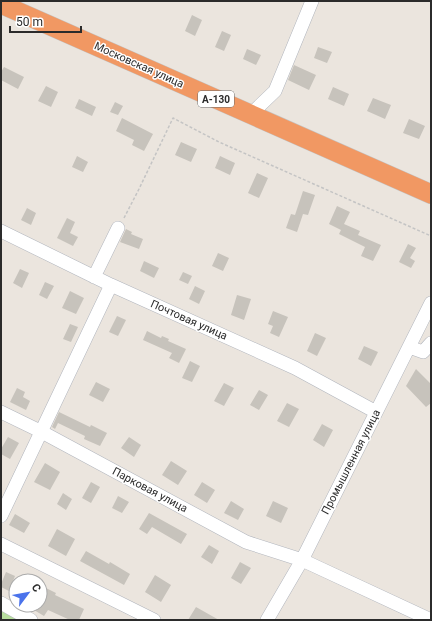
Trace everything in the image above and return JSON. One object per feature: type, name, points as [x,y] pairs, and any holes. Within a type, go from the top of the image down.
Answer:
[{"type":"highway","name":"Московская улица","points":[[1,4],[431,194]]},
{"type":"street","points":[[251,114],[275,91],[312,1]]},
{"type":"street","points":[[94,277],[118,228]]},
{"type":"street","name":"Почтовая улица","points":[[1,231],[111,285],[295,368],[376,412]]},
{"type":"street","points":[[1,516],[111,285]]},
{"type":"street","name":"Промышленная улица","points":[[267,620],[302,560],[431,303]]},
{"type":"street","points":[[409,347],[423,352],[431,343]]},
{"type":"street","name":"Парковая улица","points":[[1,412],[246,542],[302,560],[431,620]]},
{"type":"street","points":[[1,544],[154,620]]},
{"type":"street","points":[[1,603],[31,620]]},
{"type":"path","points":[[118,228],[139,189],[173,118],[219,142],[431,236]]},
{"type":"green space","points":[[1,602],[8,606],[8,613],[20,613],[32,620],[1,620]]},
{"type":"building","points":[[192,15],[202,20],[195,36],[185,31]]},
{"type":"building","points":[[222,31],[231,35],[224,51],[215,47]]},
{"type":"building","points":[[318,47],[332,52],[327,63],[314,58]]},
{"type":"building","points":[[247,49],[261,55],[256,65],[243,59]]},
{"type":"building","points":[[294,65],[316,75],[309,90],[288,80]]},
{"type":"building","points":[[4,67],[24,77],[18,89],[1,80],[1,72]]},
{"type":"building","points":[[46,86],[58,92],[51,107],[38,101]]},
{"type":"building","points":[[333,87],[349,94],[344,106],[328,99]]},
{"type":"building","points":[[373,98],[391,105],[385,119],[367,111]]},
{"type":"building","points":[[79,99],[96,107],[92,116],[75,108]]},
{"type":"building","points":[[115,102],[123,106],[118,115],[110,112]]},
{"type":"building","points":[[122,118],[153,134],[144,151],[132,145],[134,140],[116,131]]},
{"type":"building","points":[[409,119],[425,126],[419,139],[403,133]]},
{"type":"building","points":[[181,142],[197,149],[191,162],[175,155]]},
{"type":"building","points":[[77,156],[88,162],[83,172],[72,167]]},
{"type":"building","points":[[220,156],[235,163],[230,175],[215,168]]},
{"type":"building","points":[[257,173],[268,178],[259,198],[248,193]]},
{"type":"building","points":[[303,191],[315,195],[308,215],[303,214],[297,232],[286,228],[291,214],[295,215]]},
{"type":"building","points":[[337,206],[350,212],[344,224],[360,231],[358,235],[381,245],[373,261],[361,256],[365,247],[339,234],[341,230],[329,224]]},
{"type":"building","points":[[27,208],[36,213],[31,225],[21,220]]},
{"type":"building","points":[[67,218],[75,222],[70,233],[78,237],[73,246],[57,238]]},
{"type":"building","points":[[126,229],[132,232],[131,234],[143,239],[139,249],[120,242]]},
{"type":"building","points":[[408,244],[416,248],[410,258],[415,261],[411,268],[399,262]]},
{"type":"building","points":[[218,253],[229,258],[223,271],[212,266]]},
{"type":"building","points":[[144,261],[159,268],[154,278],[140,271]]},
{"type":"building","points":[[20,269],[29,273],[22,288],[13,283]]},
{"type":"building","points":[[183,272],[192,276],[188,284],[179,280]]},
{"type":"building","points":[[45,282],[54,286],[47,299],[39,295]]},
{"type":"building","points":[[195,286],[205,291],[199,304],[189,299]]},
{"type":"building","points":[[70,291],[84,298],[76,314],[62,308]]},
{"type":"building","points":[[237,295],[251,299],[244,320],[231,315]]},
{"type":"building","points":[[273,311],[288,317],[279,337],[270,333],[273,326],[268,324]]},
{"type":"building","points":[[117,316],[126,320],[118,336],[109,332]]},
{"type":"building","points":[[70,324],[78,327],[71,342],[63,339]]},
{"type":"building","points":[[147,331],[161,338],[162,336],[169,339],[168,341],[186,349],[179,363],[169,358],[172,353],[143,340]]},
{"type":"building","points":[[315,333],[326,338],[317,356],[307,351]]},
{"type":"building","points":[[364,346],[378,352],[371,366],[358,359]]},
{"type":"building","points":[[190,361],[200,366],[192,382],[182,378]]},
{"type":"building","points":[[416,369],[431,384],[431,403],[426,407],[406,386]]},
{"type":"building","points":[[96,382],[110,389],[103,402],[89,395]]},
{"type":"building","points":[[224,383],[234,388],[224,406],[214,401]]},
{"type":"building","points":[[17,388],[25,392],[23,397],[30,401],[26,410],[10,402]]},
{"type":"building","points":[[259,390],[268,395],[259,410],[250,405]]},
{"type":"building","points":[[287,403],[299,409],[289,427],[277,421]]},
{"type":"building","points":[[59,412],[90,427],[91,425],[107,433],[100,446],[84,439],[85,436],[58,423],[55,429],[52,427]]},
{"type":"building","points":[[322,424],[333,430],[324,447],[313,440]]},
{"type":"building","points":[[8,437],[19,443],[10,459],[1,454],[1,449]]},
{"type":"building","points":[[129,437],[141,445],[134,457],[121,448]]},
{"type":"building","points":[[171,461],[187,471],[178,485],[162,475]]},
{"type":"building","points":[[45,463],[60,472],[50,490],[34,482]]},
{"type":"building","points":[[91,482],[100,487],[91,503],[82,498]]},
{"type":"building","points":[[202,482],[215,490],[207,503],[194,495]]},
{"type":"building","points":[[63,493],[72,499],[66,510],[57,504]]},
{"type":"building","points":[[118,496],[129,502],[122,513],[112,508]]},
{"type":"building","points":[[231,501],[244,509],[238,520],[224,513]]},
{"type":"building","points":[[273,501],[288,508],[281,523],[266,516]]},
{"type":"building","points":[[149,513],[187,534],[181,544],[152,527],[147,534],[139,529]]},
{"type":"building","points":[[15,514],[30,523],[24,533],[9,525]]},
{"type":"building","points":[[57,529],[75,539],[66,556],[48,546]]},
{"type":"building","points":[[209,545],[219,551],[212,564],[201,557]]},
{"type":"building","points":[[86,551],[109,564],[110,562],[130,574],[124,585],[80,561]]},
{"type":"building","points":[[240,562],[251,568],[241,584],[231,578]]},
{"type":"building","points":[[6,572],[8,573],[8,590],[1,587]]},
{"type":"building","points":[[155,575],[171,585],[161,602],[145,592]]},
{"type":"building","points":[[48,589],[56,593],[55,595],[84,609],[79,620],[70,620],[48,610]]},
{"type":"building","points":[[196,607],[219,620],[188,620]]},
{"type":"building","points":[[39,613],[46,613],[44,616]]}]
